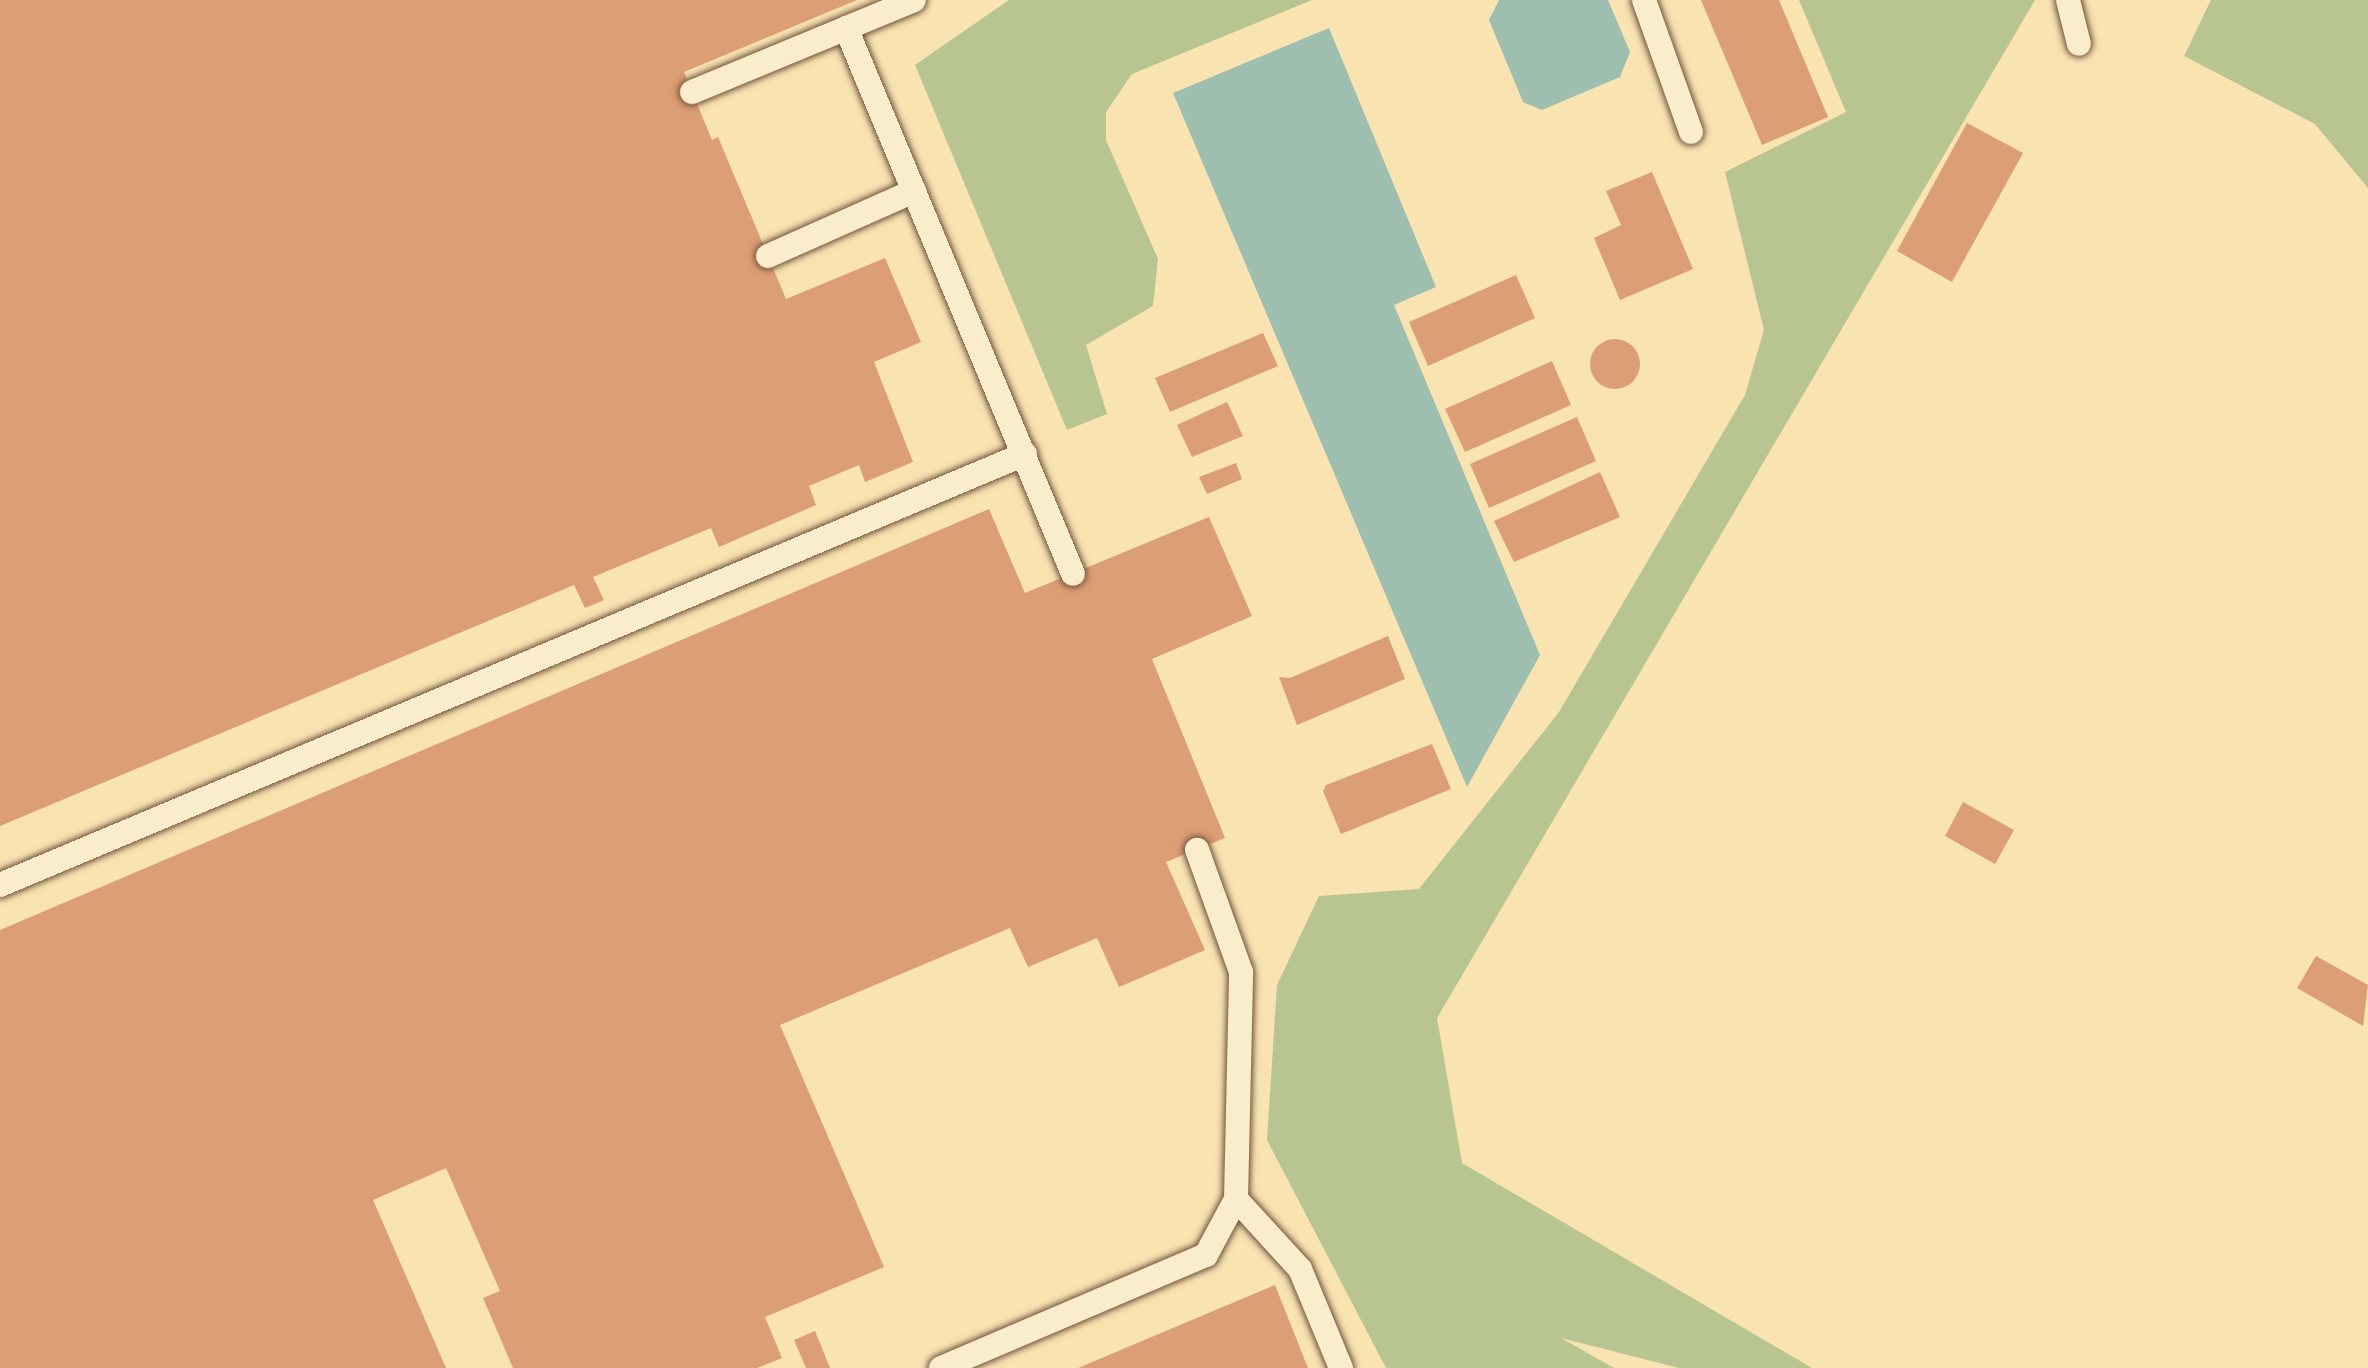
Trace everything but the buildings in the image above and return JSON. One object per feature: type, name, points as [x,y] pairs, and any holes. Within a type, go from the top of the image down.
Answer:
[{"type":"lane","points":[[692,92],[914,0]]},
{"type":"lane","points":[[1644,0],[1691,132]]},
{"type":"lane","points":[[2068,0],[2079,44]]},
{"type":"lane","points":[[846,28],[1073,574]]},
{"type":"lane","points":[[768,256],[914,191]]},
{"type":"lane","points":[[0,884],[1025,454]]},
{"type":"lane","points":[[941,1368],[1206,1255],[1236,1199],[1241,972],[1197,850]]},
{"type":"lane","points":[[1236,1199],[1300,1269],[1341,1368]]},
{"type":"green space","points":[[1009,0],[1312,0],[1132,74],[1106,112],[1106,140],[1158,259],[1153,306],[1086,345],[1107,414],[1067,430],[915,65]]},
{"type":"green space","points":[[1799,0],[2035,0],[1437,1018],[1462,1163],[1812,1368],[1679,1368],[1561,1338],[1614,1368],[1386,1368],[1267,1140],[1277,985],[1319,896],[1419,889],[1559,712],[1745,395],[1764,330],[1725,172],[1846,112]]},
{"type":"green space","points":[[2211,0],[2368,0],[2368,188],[2315,124],[2184,56]]},
{"type":"shaded area","points":[[1499,0],[1608,0],[1630,52],[1620,77],[1542,110],[1523,102],[1489,20]]},
{"type":"shaded area","points":[[1329,28],[1436,287],[1394,305],[1540,655],[1467,787],[1173,93]]}]
